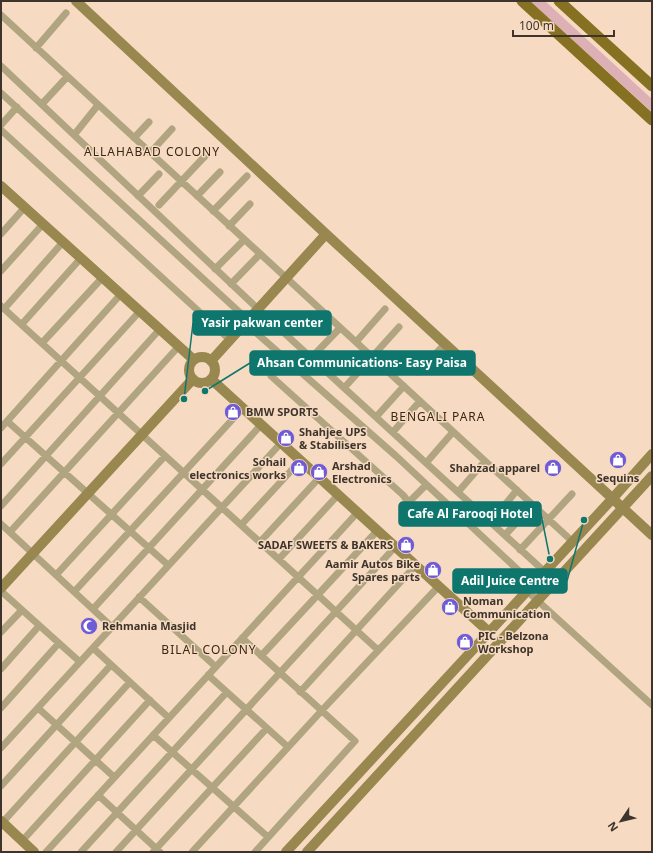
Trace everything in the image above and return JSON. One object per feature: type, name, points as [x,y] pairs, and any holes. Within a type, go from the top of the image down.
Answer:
[{"type":"main road","points":[[522,1],[652,120]]},
{"type":"main road","points":[[559,1],[652,86]]},
{"type":"street","points":[[76,1],[652,535]]},
{"type":"street","points":[[36,48],[66,13]]},
{"type":"street","points":[[1,16],[573,542]]},
{"type":"street","points":[[1,66],[231,284],[545,572]]},
{"type":"street","points":[[42,104],[67,77]]},
{"type":"street","points":[[1,93],[247,322],[396,456],[530,587],[538,601],[652,705]]},
{"type":"street","points":[[74,135],[98,105]]},
{"type":"street","points":[[1,125],[17,107]]},
{"type":"street","points":[[134,138],[149,122]]},
{"type":"street","points":[[150,153],[172,129]]},
{"type":"street","points":[[1,130],[230,340]]},
{"type":"street","points":[[159,204],[206,155]]},
{"type":"street","points":[[197,196],[220,172]]},
{"type":"street","points":[[138,196],[159,174]]},
{"type":"street","points":[[213,211],[247,176]]},
{"type":"street","points":[[3,191],[25,207],[194,360]]},
{"type":"street","points":[[229,226],[250,204]]},
{"type":"street","points":[[1,234],[25,207]]},
{"type":"street","points":[[1,271],[43,224]]},
{"type":"street","points":[[211,361],[326,234]]},
{"type":"street","points":[[215,269],[244,240]]},
{"type":"street","points":[[63,242],[3,307],[378,650]]},
{"type":"street","points":[[231,284],[260,254]]},
{"type":"street","points":[[22,324],[81,258]]},
{"type":"street","points":[[42,343],[102,277]]},
{"type":"street","points":[[1,428],[121,294]]},
{"type":"street","points":[[356,342],[385,310]]},
{"type":"street","points":[[1,464],[140,311]]},
{"type":"street","points":[[344,388],[399,327]]},
{"type":"street","points":[[311,358],[340,328]]},
{"type":"street","points":[[1,506],[160,329]]},
{"type":"street","points":[[418,372],[445,344]]},
{"type":"street","points":[[10,532],[179,346]]},
{"type":"street","points":[[203,357],[211,361],[215,368],[215,372],[211,379],[201,383],[194,379],[190,372],[190,368],[194,360],[203,357]]},
{"type":"street","points":[[271,376],[403,495],[427,521]]},
{"type":"street","points":[[1,588],[194,379]]},
{"type":"street","points":[[211,379],[489,632]]},
{"type":"street","points":[[376,417],[404,386]]},
{"type":"street","points":[[393,432],[420,401]]},
{"type":"street","points":[[74,592],[243,408]]},
{"type":"street","points":[[7,421],[168,565]]},
{"type":"street","points":[[93,609],[261,425]]},
{"type":"street","points":[[426,463],[453,432]]},
{"type":"street","points":[[1,748],[281,443]]},
{"type":"street","points":[[286,852],[573,542],[652,454]]},
{"type":"street","points":[[56,575],[165,456]]},
{"type":"street","points":[[241,525],[300,461]]},
{"type":"street","points":[[458,492],[485,461]]},
{"type":"street","points":[[307,852],[652,476]]},
{"type":"street","points":[[260,542],[319,478]]},
{"type":"street","points":[[409,502],[426,485]]},
{"type":"street","points":[[490,522],[517,490]]},
{"type":"street","points":[[520,550],[572,494]]},
{"type":"street","points":[[279,559],[338,495]]},
{"type":"street","points":[[505,535],[533,505]]},
{"type":"street","points":[[46,852],[357,512]]},
{"type":"street","points":[[1,524],[112,627]]},
{"type":"street","points":[[261,656],[377,531]]},
{"type":"street","points":[[116,852],[395,547]]},
{"type":"street","points":[[300,692],[415,566]]},
{"type":"street","points":[[192,852],[321,711],[438,587]]},
{"type":"street","points":[[1,591],[80,662]]},
{"type":"street","points":[[139,597],[216,667]]},
{"type":"street","points":[[1,632],[22,610]]},
{"type":"street","points":[[1,669],[40,626]]},
{"type":"street","points":[[242,638],[321,711],[356,741],[255,852]]},
{"type":"street","points":[[1,708],[59,643]]},
{"type":"street","points":[[92,648],[169,718]]},
{"type":"street","points":[[1,786],[111,665]]},
{"type":"street","points":[[208,675],[288,747]]},
{"type":"street","points":[[33,852],[2,822],[130,682]]},
{"type":"street","points":[[81,852],[227,692]]},
{"type":"street","points":[[22,841],[150,700]]},
{"type":"street","points":[[38,708],[114,777]]},
{"type":"street","points":[[98,795],[136,830],[156,851],[267,728]]},
{"type":"street","points":[[153,735],[268,837]]},
{"type":"shaded area","points":[[530,1],[545,1],[652,99],[652,112]]},
{"type":"place","name":"Ahsan Communications- Easy Paisa","points":[[205,391]]},
{"type":"place","name":"Yasir pakwan center","points":[[184,399]]},
{"type":"place","name":"BMW SPORTS","points":[[233,412]]},
{"type":"place","name":"Shahjee UPS & Stabilisers","points":[[286,438]]},
{"type":"place","name":"Sequins","points":[[618,460]]},
{"type":"place","name":"Sohail electronics works","points":[[299,468]]},
{"type":"place","name":"Shahzad apparel","points":[[553,468]]},
{"type":"place","name":"Arshad Electronics","points":[[319,472]]},
{"type":"place","name":"Adil Juice Centre","points":[[584,520]]},
{"type":"place","name":"SADAF SWEETS & BAKERS","points":[[406,545]]},
{"type":"place","name":"Cafe Al Farooqi Hotel","points":[[550,559]]},
{"type":"place","name":"Aamir Autos Bike Spares parts","points":[[433,570]]},
{"type":"place","name":"Noman Communication","points":[[450,607]]},
{"type":"place","name":"Rehmania Masjid","points":[[89,626]]},
{"type":"place","name":"PIC - Belzona Workshop","points":[[465,642]]},
{"type":"district","name":"ALLAHABAD COLONY","points":[[152,152]]},
{"type":"district","name":"BENGALI PARA","points":[[438,417]]},
{"type":"district","name":"BILAL COLONY","points":[[209,650]]}]
